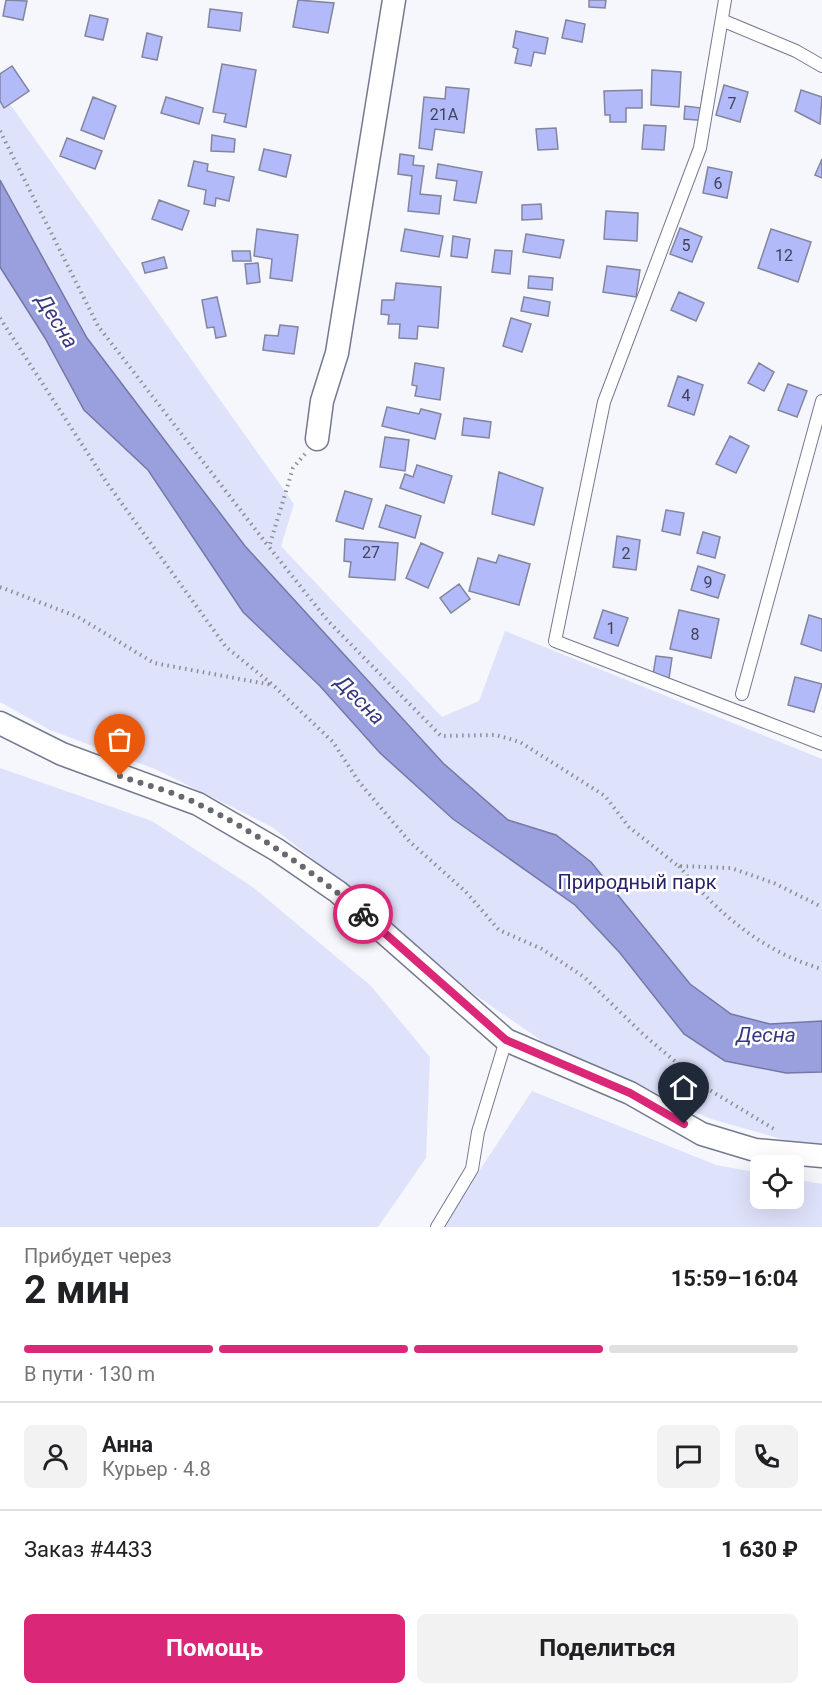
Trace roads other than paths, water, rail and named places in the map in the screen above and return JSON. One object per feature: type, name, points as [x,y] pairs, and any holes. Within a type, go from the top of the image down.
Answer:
[{"type":"street","points":[[317,439],[322,401],[337,353],[394,0]]},
{"type":"street","points":[[0,723],[62,754],[198,804],[277,850],[338,892],[506,1040],[630,1093],[702,1134],[755,1150],[822,1156]]},
{"type":"lane","points":[[725,0],[700,148],[604,402],[555,640],[822,744]]},
{"type":"lane","points":[[723,21],[796,51],[822,66]]},
{"type":"lane","points":[[742,694],[822,401]]},
{"type":"lane","points":[[437,1227],[472,1169],[478,1132],[506,1040]]},
{"type":"water","name":"Десна","points":[[0,180],[87,338],[245,546],[443,763],[508,820],[556,835],[591,862],[690,984],[731,1014],[770,1024],[822,1021],[822,1072],[786,1073],[725,1061],[684,1034],[620,953],[575,905],[453,819],[380,753],[320,686],[243,612],[148,470],[84,410],[45,338],[0,267]]},
{"type":"park label","name":"Природный парк","points":[[637,882]]}]
